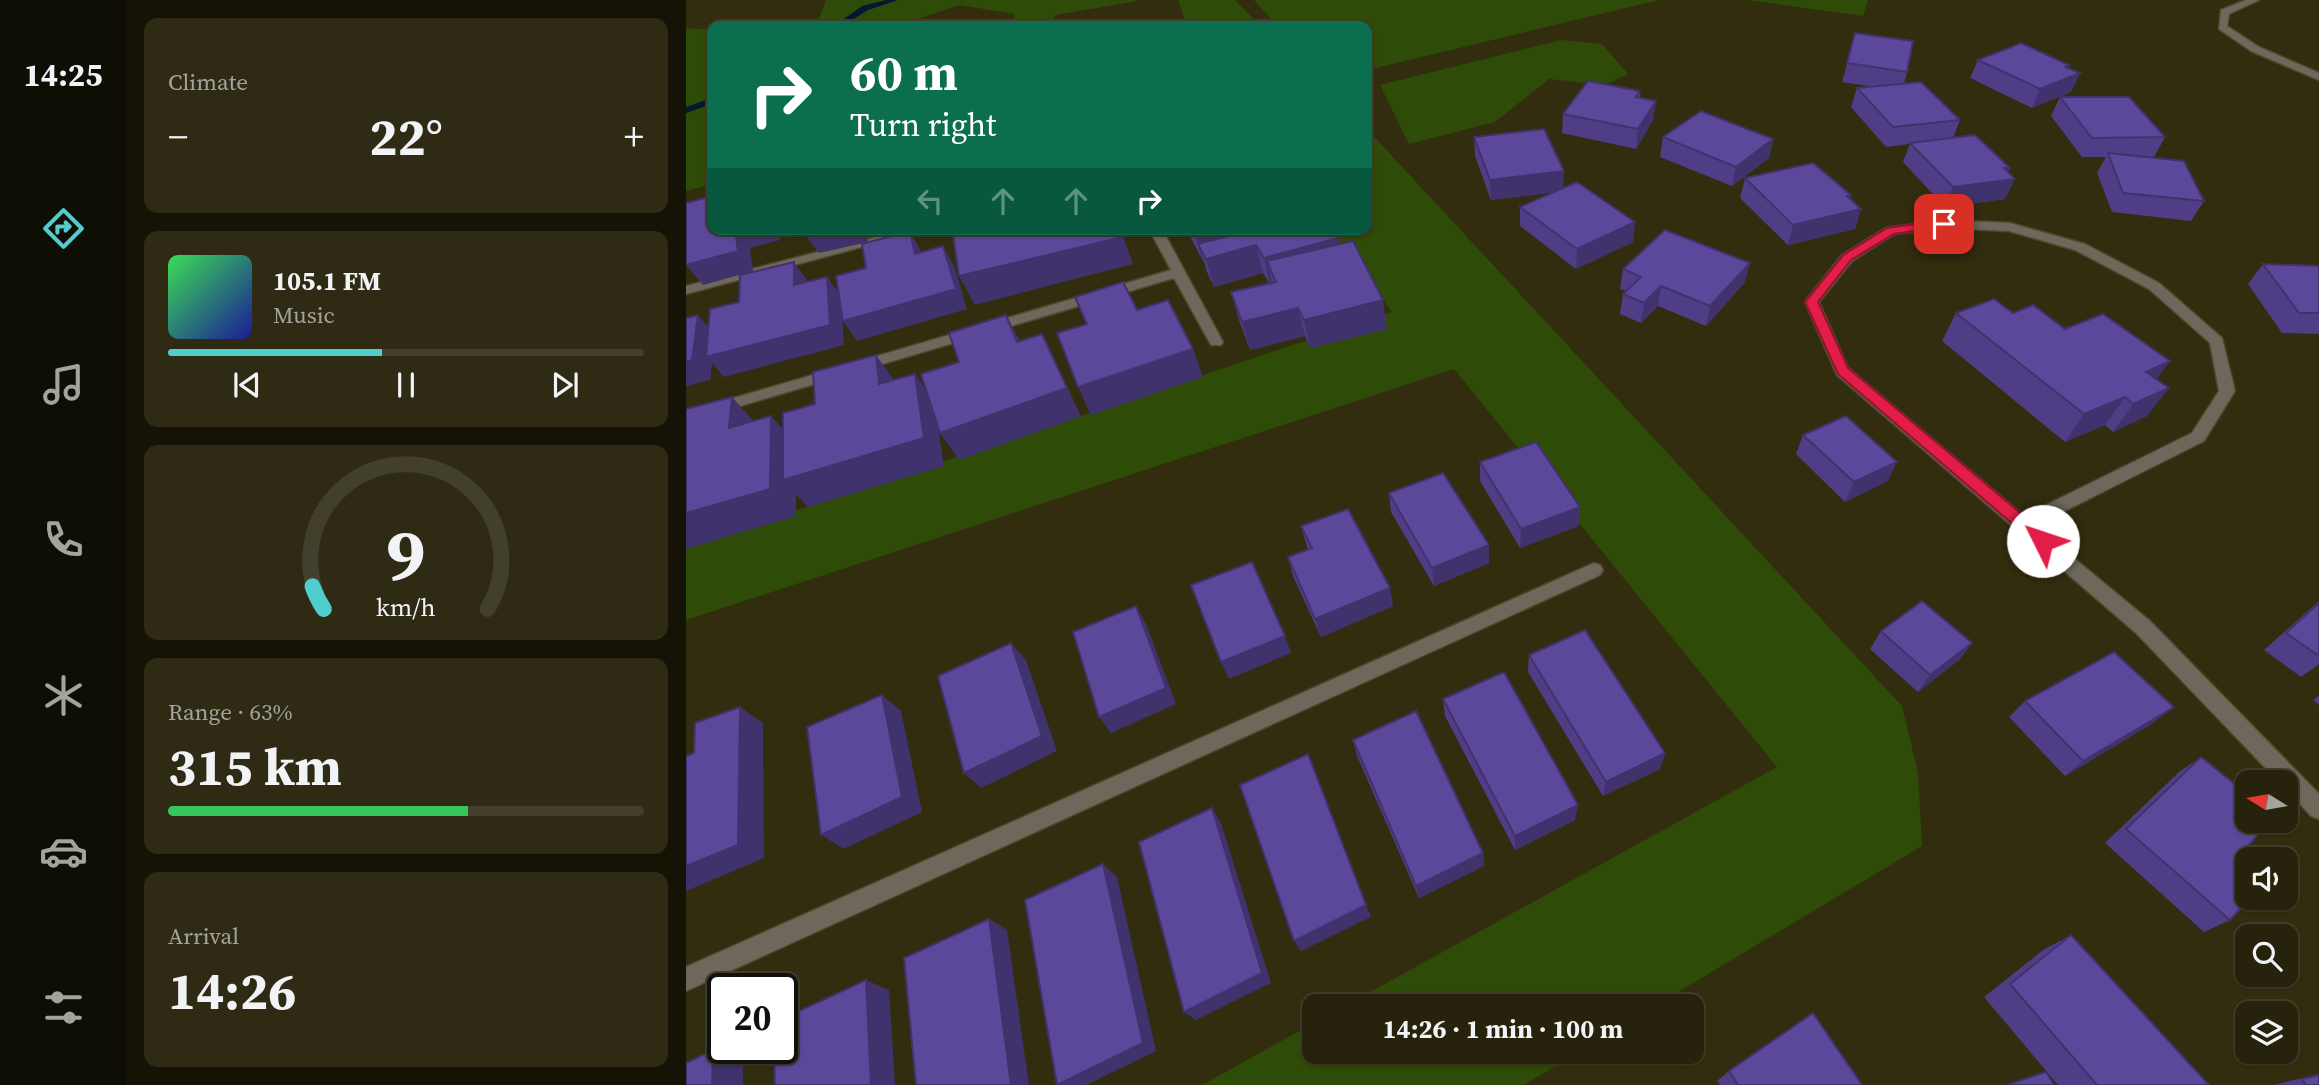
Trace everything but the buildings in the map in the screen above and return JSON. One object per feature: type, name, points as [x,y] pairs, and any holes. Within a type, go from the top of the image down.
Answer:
[{"type":"street","points":[[2254,0],[2224,12],[2222,27],[2255,49],[2319,78]]},
{"type":"street","points":[[2023,524],[2198,437],[2227,391],[2217,341],[2154,286],[2080,247],[2010,227],[1944,224],[1891,230],[1847,258],[1812,302],[1842,371],[2143,627],[2319,809]]},
{"type":"street","points":[[686,290],[900,235]]},
{"type":"street","points":[[1158,235],[1216,342]]},
{"type":"street","points":[[686,417],[1179,272]]},
{"type":"street","points":[[686,979],[1594,570]]},
{"type":"green space","points":[[826,0],[1137,1],[1056,15],[1051,21],[1013,21],[1014,14],[959,5],[913,21],[818,21]]},
{"type":"green space","points":[[1178,0],[1235,0],[1255,21],[1186,21]]},
{"type":"green space","points":[[1254,0],[1659,0],[1372,69],[1372,21],[1273,21]]},
{"type":"green space","points":[[1747,0],[1868,0],[1863,16]]},
{"type":"green space","points":[[686,28],[707,30],[707,185],[686,191]]},
{"type":"green space","points":[[1561,40],[1602,44],[1628,74],[1604,85],[1549,79],[1495,122],[1409,144],[1380,85]]},
{"type":"green space","points":[[1372,134],[1902,706],[1918,773],[1922,846],[1675,994],[1367,994],[1777,767],[1454,369],[686,620],[686,547],[1392,312],[1334,235],[1372,235]]},
{"type":"green space","points":[[1302,1030],[1302,1064],[1559,1064],[1524,1085],[1202,1085]]},
{"type":"waterway","points":[[846,21],[865,8],[894,0]]},
{"type":"waterway","points":[[686,110],[707,103]]},
{"type":"route","points":[[1944,224],[1891,230],[1847,258],[1812,302],[1842,371],[2043,541]]}]
